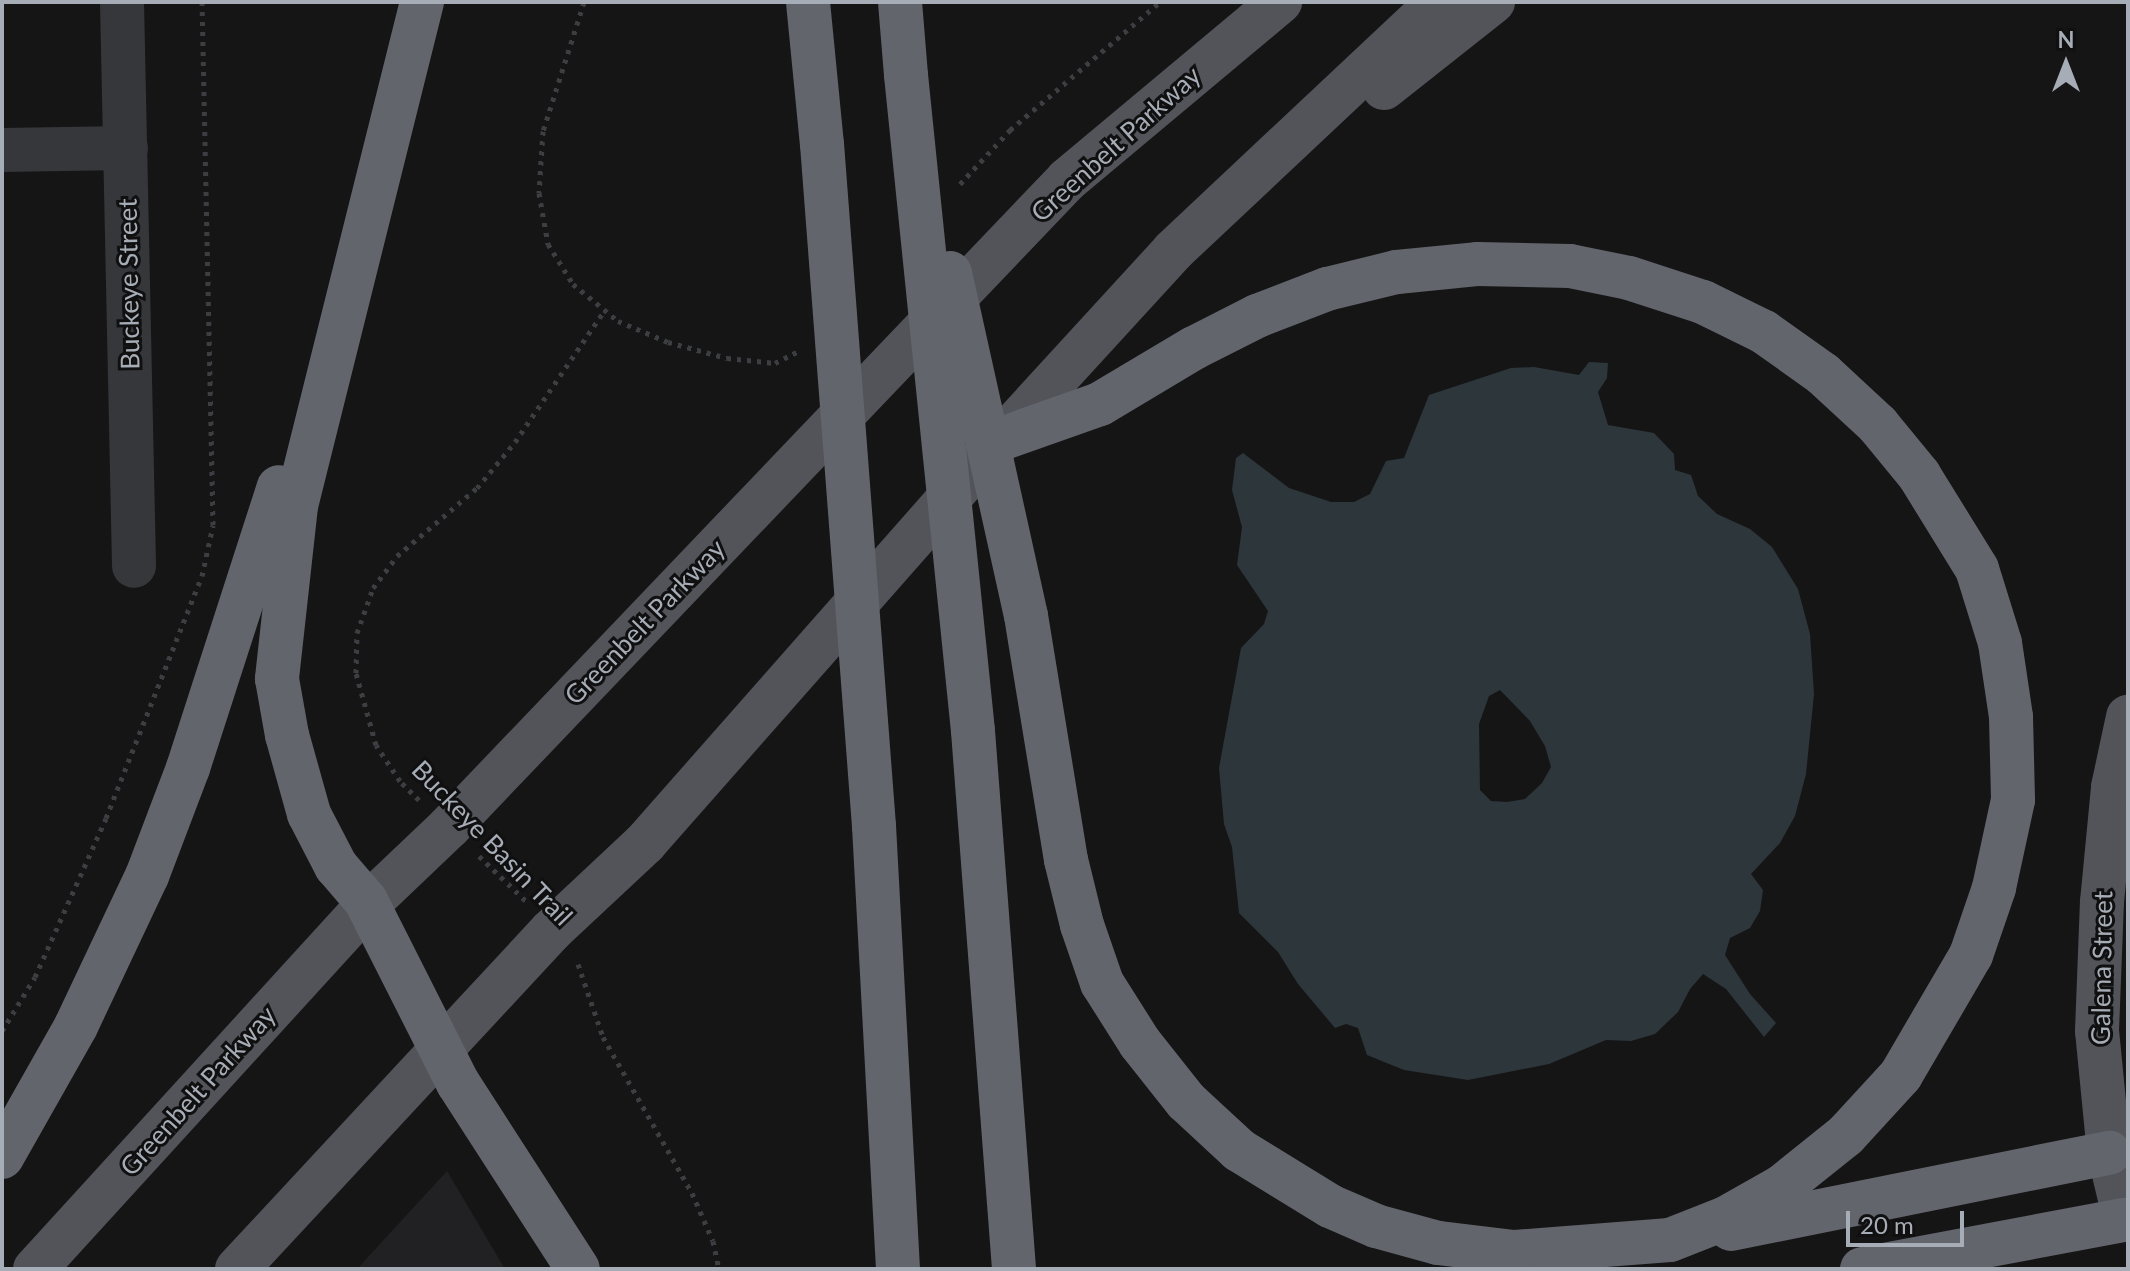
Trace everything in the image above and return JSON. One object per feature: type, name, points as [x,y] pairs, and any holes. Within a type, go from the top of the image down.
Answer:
[{"type":"highway","points":[[422,2],[363,226],[296,506],[277,679],[287,735],[309,814],[336,866],[367,905],[458,1083],[578,1269]]},
{"type":"highway","points":[[808,2],[822,144],[874,826],[898,1269]]},
{"type":"highway","points":[[900,2],[973,731],[1014,1269]]},
{"type":"highway","points":[[906,75],[1026,615],[1066,860],[1082,925],[1102,983],[1140,1043],[1186,1101],[1239,1150],[1330,1206],[1376,1226],[1438,1243],[1514,1252],[1670,1240],[2109,1153]]},
{"type":"highway","points":[[2,1157],[76,1026],[147,876],[193,753],[363,226]]},
{"type":"highway","points":[[1001,439],[1100,404],[1194,348],[1257,316],[1327,289],[1397,272],[1531,263],[1570,266],[1629,278],[1703,302],[1764,332],[1834,384],[1878,425],[1919,475],[1977,569],[2000,643],[2011,717],[2013,800],[1994,888],[1971,955],[1941,1010],[1901,1075],[1846,1135],[1781,1187],[1726,1218],[1670,1240]]},
{"type":"highway","points":[[1862,1269],[2125,1220]]},
{"type":"main road","name":"Greenbelt Parkway","points":[[35,1269],[367,905],[449,827],[1067,180],[1280,2]]},
{"type":"main road","points":[[237,1269],[551,931],[645,843],[1001,439],[1173,251],[1438,2]]},
{"type":"main road","points":[[1173,251],[1493,2]]},
{"type":"main road","name":"Galena Street","points":[[2125,1220],[2109,1153],[2097,1031],[2102,902],[2113,787],[2128,717]]},
{"type":"street","name":"Buckeye Street","points":[[122,2],[134,566]]},
{"type":"street","points":[[2,150],[126,148]]},
{"type":"path","name":"Buckeye Basin Trail","points":[[584,2],[543,131],[539,193],[548,244],[573,284],[604,311],[515,442],[487,477],[389,567],[373,588],[357,633],[356,673],[376,745],[400,781],[513,886],[576,959],[587,999],[603,1037],[692,1193],[713,1241],[719,1269]]},
{"type":"shaded area","points":[[1589,362],[1608,363],[1607,378],[1598,392],[1608,425],[1654,433],[1674,454],[1675,470],[1691,475],[1698,496],[1717,514],[1750,529],[1772,547],[1798,589],[1810,634],[1814,694],[1806,774],[1795,816],[1780,843],[1751,874],[1763,890],[1760,911],[1750,928],[1730,938],[1725,955],[1750,994],[1776,1023],[1764,1037],[1726,989],[1703,974],[1690,989],[1678,1012],[1655,1034],[1631,1041],[1606,1040],[1549,1064],[1468,1080],[1404,1070],[1367,1055],[1358,1028],[1346,1024],[1335,1028],[1298,984],[1278,952],[1239,913],[1232,847],[1224,824],[1219,768],[1241,648],[1264,624],[1268,611],[1237,565],[1242,527],[1232,490],[1236,458],[1243,453],[1289,488],[1331,502],[1354,502],[1370,494],[1386,461],[1404,458],[1429,395],[1511,368],[1534,367],[1579,375]],"holes":[[[1500,690],[1530,721],[1545,746],[1551,767],[1542,783],[1525,799],[1491,801],[1480,790],[1479,724],[1489,696]]]},
{"type":"shaded area","points":[[447,1171],[505,1269],[357,1269]]}]
